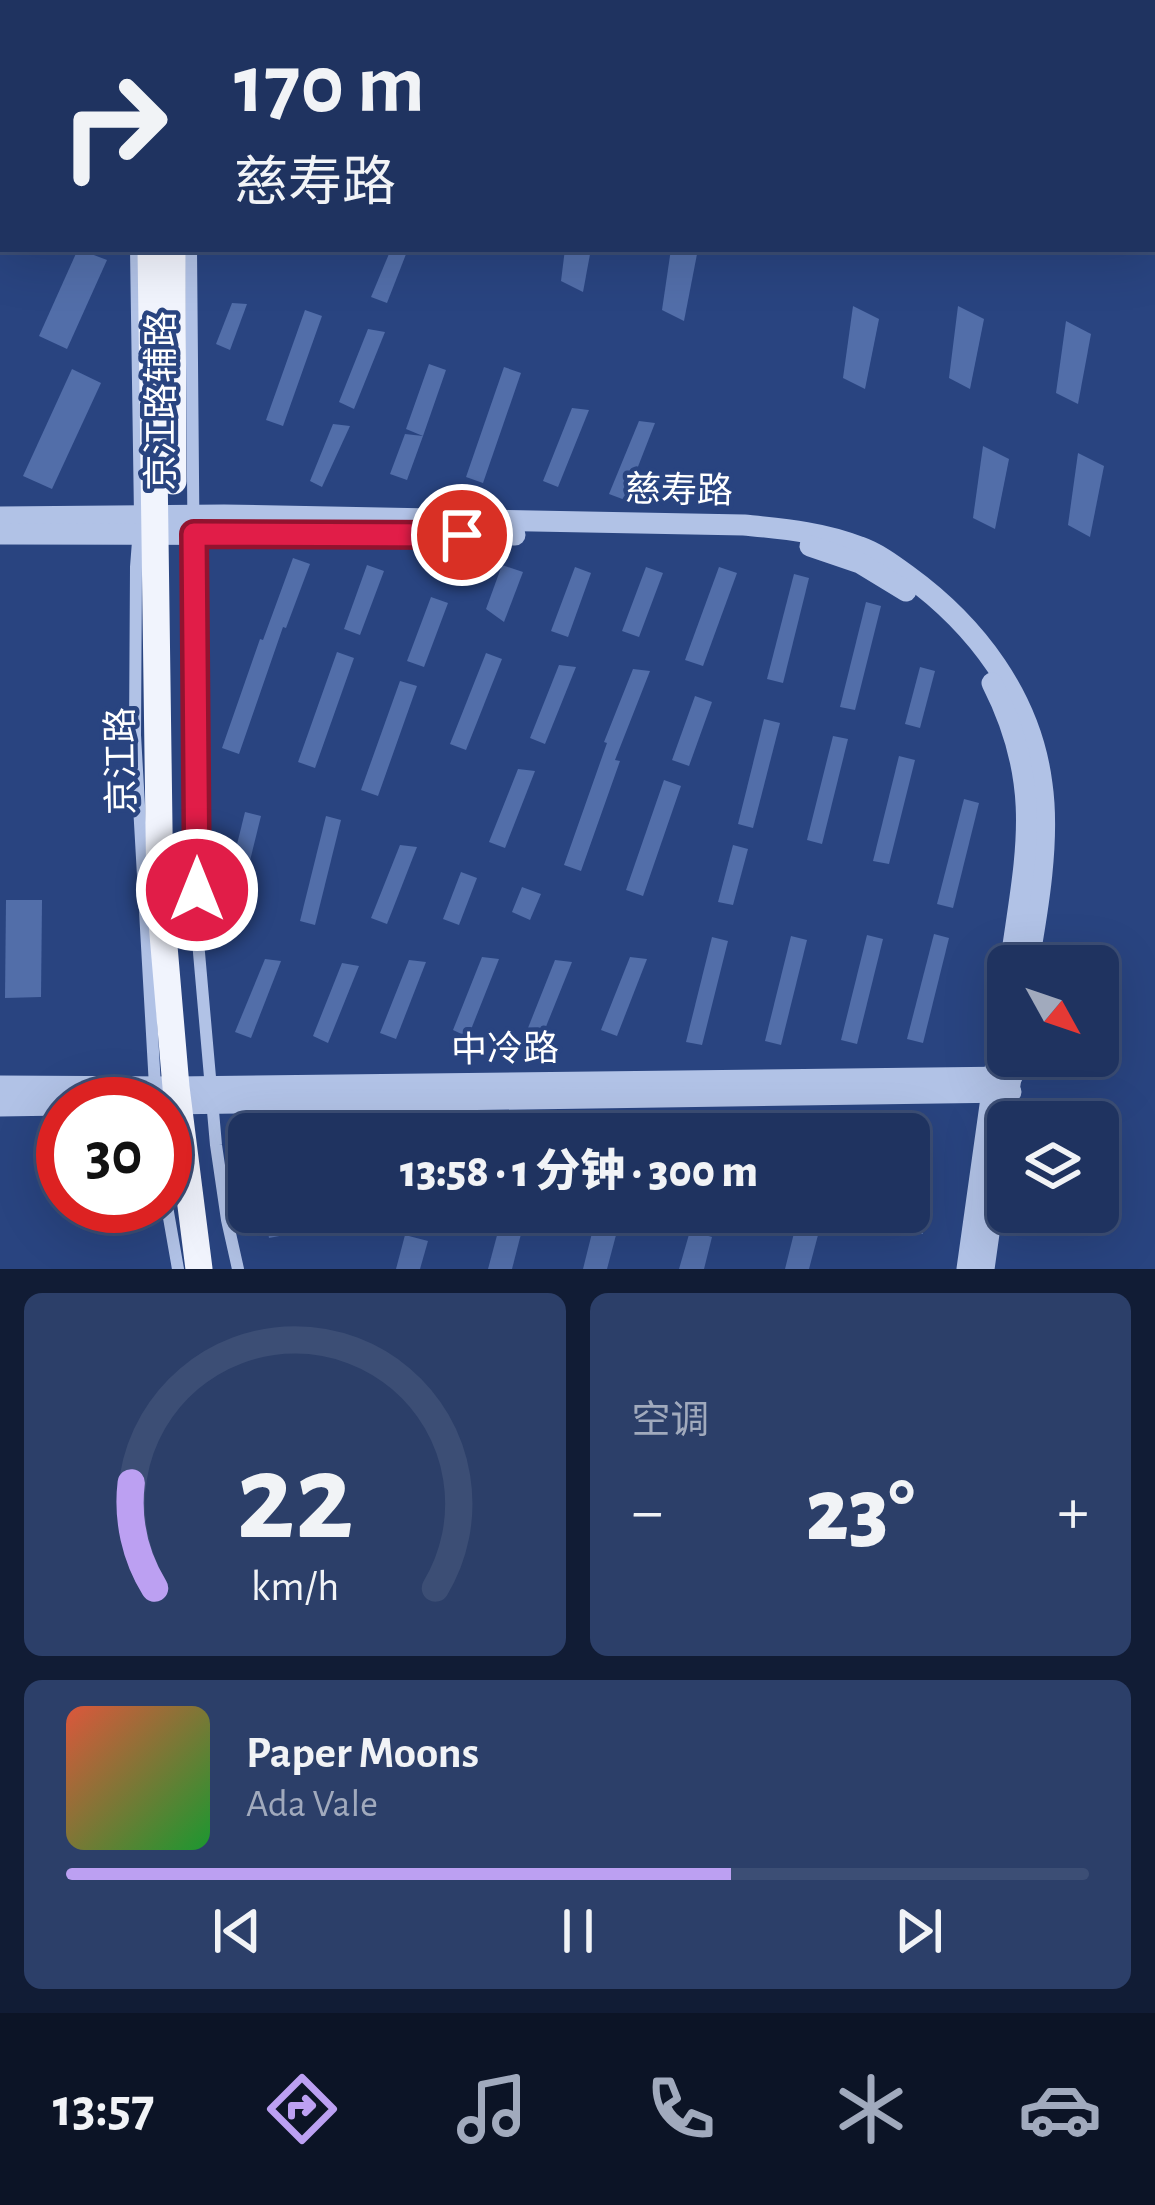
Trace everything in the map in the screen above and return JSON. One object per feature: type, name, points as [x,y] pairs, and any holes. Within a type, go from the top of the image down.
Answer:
[{"type":"main road","name":"京江路","points":[[151,252],[165,525]]},
{"type":"main road","name":"京江路","points":[[172,252],[160,899],[179,1077]]},
{"type":"main road","name":"京江路","points":[[192,1157],[212,1269]]},
{"type":"main road","name":"京江路","points":[[192,1202],[199,1269]]},
{"type":"street","name":"京江路辅路","points":[[136,252],[165,525],[197,929],[183,1077]]},
{"type":"street","name":"京江路辅路","points":[[165,525],[191,252]]},
{"type":"street","name":"慈寿路","points":[[0,518],[779,540],[821,548],[860,563],[942,620],[988,676],[1009,721],[1024,768],[1028,812],[1012,945]]},
{"type":"street","name":"慈寿路","points":[[0,534],[165,525],[744,525],[820,533],[866,548],[948,606],[970,630],[997,666],[1034,740],[1044,816],[1030,945]]},
{"type":"street","name":"中冷路","points":[[192,1096],[1005,1079]]},
{"type":"street","points":[[967,1269],[1005,1079]]},
{"type":"street","points":[[984,1269],[1005,1079]]},
{"type":"street","name":"中冷路","points":[[0,1086],[36,1088]]},
{"type":"street","points":[[0,1106],[36,1105]]},
{"type":"street","name":"京江路辅路","points":[[192,1126],[227,1220],[238,1269]]},
{"type":"street","points":[[172,1233],[178,1269]]},
{"type":"building","points":[[77,252],[107,260],[67,349],[39,336]]},
{"type":"building","points":[[390,252],[407,252],[387,303],[371,297]]},
{"type":"building","points":[[565,252],[590,252],[583,292],[561,281]]},
{"type":"building","points":[[671,252],[697,252],[684,321],[662,310]]},
{"type":"building","points":[[232,303],[247,304],[230,350],[216,344]]},
{"type":"building","points":[[853,306],[879,319],[865,389],[843,378]]},
{"type":"building","points":[[958,306],[984,319],[970,389],[949,378]]},
{"type":"building","points":[[305,310],[322,316],[283,426],[266,420]]},
{"type":"building","points":[[1066,321],[1091,334],[1078,404],[1056,393]]},
{"type":"building","points":[[368,329],[385,332],[354,409],[339,402]]},
{"type":"building","points":[[429,364],[446,370],[423,436],[406,429]]},
{"type":"building","points":[[504,367],[521,373],[483,483],[466,477]]},
{"type":"building","points":[[72,369],[101,383],[52,489],[23,476]]},
{"type":"building","points":[[572,408],[589,410],[558,487],[543,481]]},
{"type":"building","points":[[639,421],[655,423],[625,500],[609,494]]},
{"type":"building","points":[[333,424],[350,426],[322,487],[310,481]]},
{"type":"building","points":[[405,434],[423,436],[407,480],[390,474]]},
{"type":"building","points":[[983,446],[1009,459],[995,529],[973,518]]},
{"type":"building","points":[[1078,453],[1104,466],[1090,537],[1068,525]]},
{"type":"building","points":[[293,558],[310,564],[239,754],[222,748]]},
{"type":"building","points":[[367,565],[384,571],[360,635],[344,629]]},
{"type":"building","points":[[502,565],[523,572],[504,622],[486,609]]},
{"type":"building","points":[[575,567],[591,573],[568,637],[551,631]]},
{"type":"building","points":[[646,567],[663,573],[639,637],[622,631]]},
{"type":"building","points":[[719,567],[737,573],[703,666],[685,660]]},
{"type":"building","points":[[794,574],[809,578],[783,683],[767,679]]},
{"type":"building","points":[[431,597],[448,603],[424,667],[407,661]]},
{"type":"building","points":[[866,602],[881,606],[855,710],[840,707]]},
{"type":"building","points":[[337,652],[354,658],[315,768],[298,762]]},
{"type":"building","points":[[486,653],[502,659],[466,750],[450,744]]},
{"type":"building","points":[[559,665],[576,667],[545,744],[530,738]]},
{"type":"building","points":[[920,667],[935,671],[920,728],[905,724]]},
{"type":"building","points":[[633,669],[650,671],[615,760],[620,761],[581,871],[564,865]]},
{"type":"building","points":[[400,681],[417,686],[378,796],[361,790]]},
{"type":"building","points":[[695,696],[712,702],[689,766],[672,760]]},
{"type":"building","points":[[764,719],[780,723],[753,828],[738,824]]},
{"type":"building","points":[[833,736],[848,739],[822,844],[807,840]]},
{"type":"building","points":[[899,756],[915,760],[889,864],[873,861]]},
{"type":"building","points":[[518,769],[535,771],[505,848],[489,842]]},
{"type":"building","points":[[664,780],[681,786],[643,896],[626,890]]},
{"type":"building","points":[[964,799],[979,803],[953,908],[937,904]]},
{"type":"building","points":[[245,812],[261,816],[235,921],[219,917]]},
{"type":"building","points":[[326,816],[341,820],[315,925],[300,921]]},
{"type":"building","points":[[400,845],[417,847],[387,924],[371,918]]},
{"type":"building","points":[[733,845],[748,849],[733,905],[718,902]]},
{"type":"building","points":[[461,872],[477,878],[459,925],[443,919]]},
{"type":"building","points":[[522,887],[541,894],[530,920],[512,912]]},
{"type":"building","points":[[6,900],[42,900],[41,997],[5,998]]},
{"type":"building","points":[[934,934],[949,938],[923,1043],[907,1039]]},
{"type":"building","points":[[867,935],[883,939],[857,1044],[841,1040]]},
{"type":"building","points":[[791,936],[807,940],[781,1045],[765,1041]]},
{"type":"building","points":[[712,937],[728,941],[702,1045],[686,1042]]},
{"type":"building","points":[[482,957],[499,959],[468,1037],[453,1030]]},
{"type":"building","points":[[630,957],[647,959],[617,1036],[601,1030]]},
{"type":"building","points":[[265,959],[281,961],[251,1038],[235,1032]]},
{"type":"building","points":[[409,960],[426,962],[396,1039],[380,1033]]},
{"type":"building","points":[[555,960],[572,962],[541,1039],[526,1033]]},
{"type":"building","points":[[342,963],[359,966],[328,1043],[313,1036]]},
{"type":"building","points":[[498,1233],[521,1234],[512,1269],[488,1269]]},
{"type":"building","points":[[592,1233],[616,1235],[607,1269],[583,1269]]},
{"type":"building","points":[[689,1233],[712,1237],[704,1269],[679,1269]]},
{"type":"building","points":[[794,1233],[818,1235],[809,1269],[785,1269]]},
{"type":"building","points":[[861,1233],[923,1233],[923,1234]]},
{"type":"building","points":[[405,1235],[428,1241],[420,1269],[396,1269]]},
{"type":"route","points":[[197,890],[194,534],[462,535]]}]
